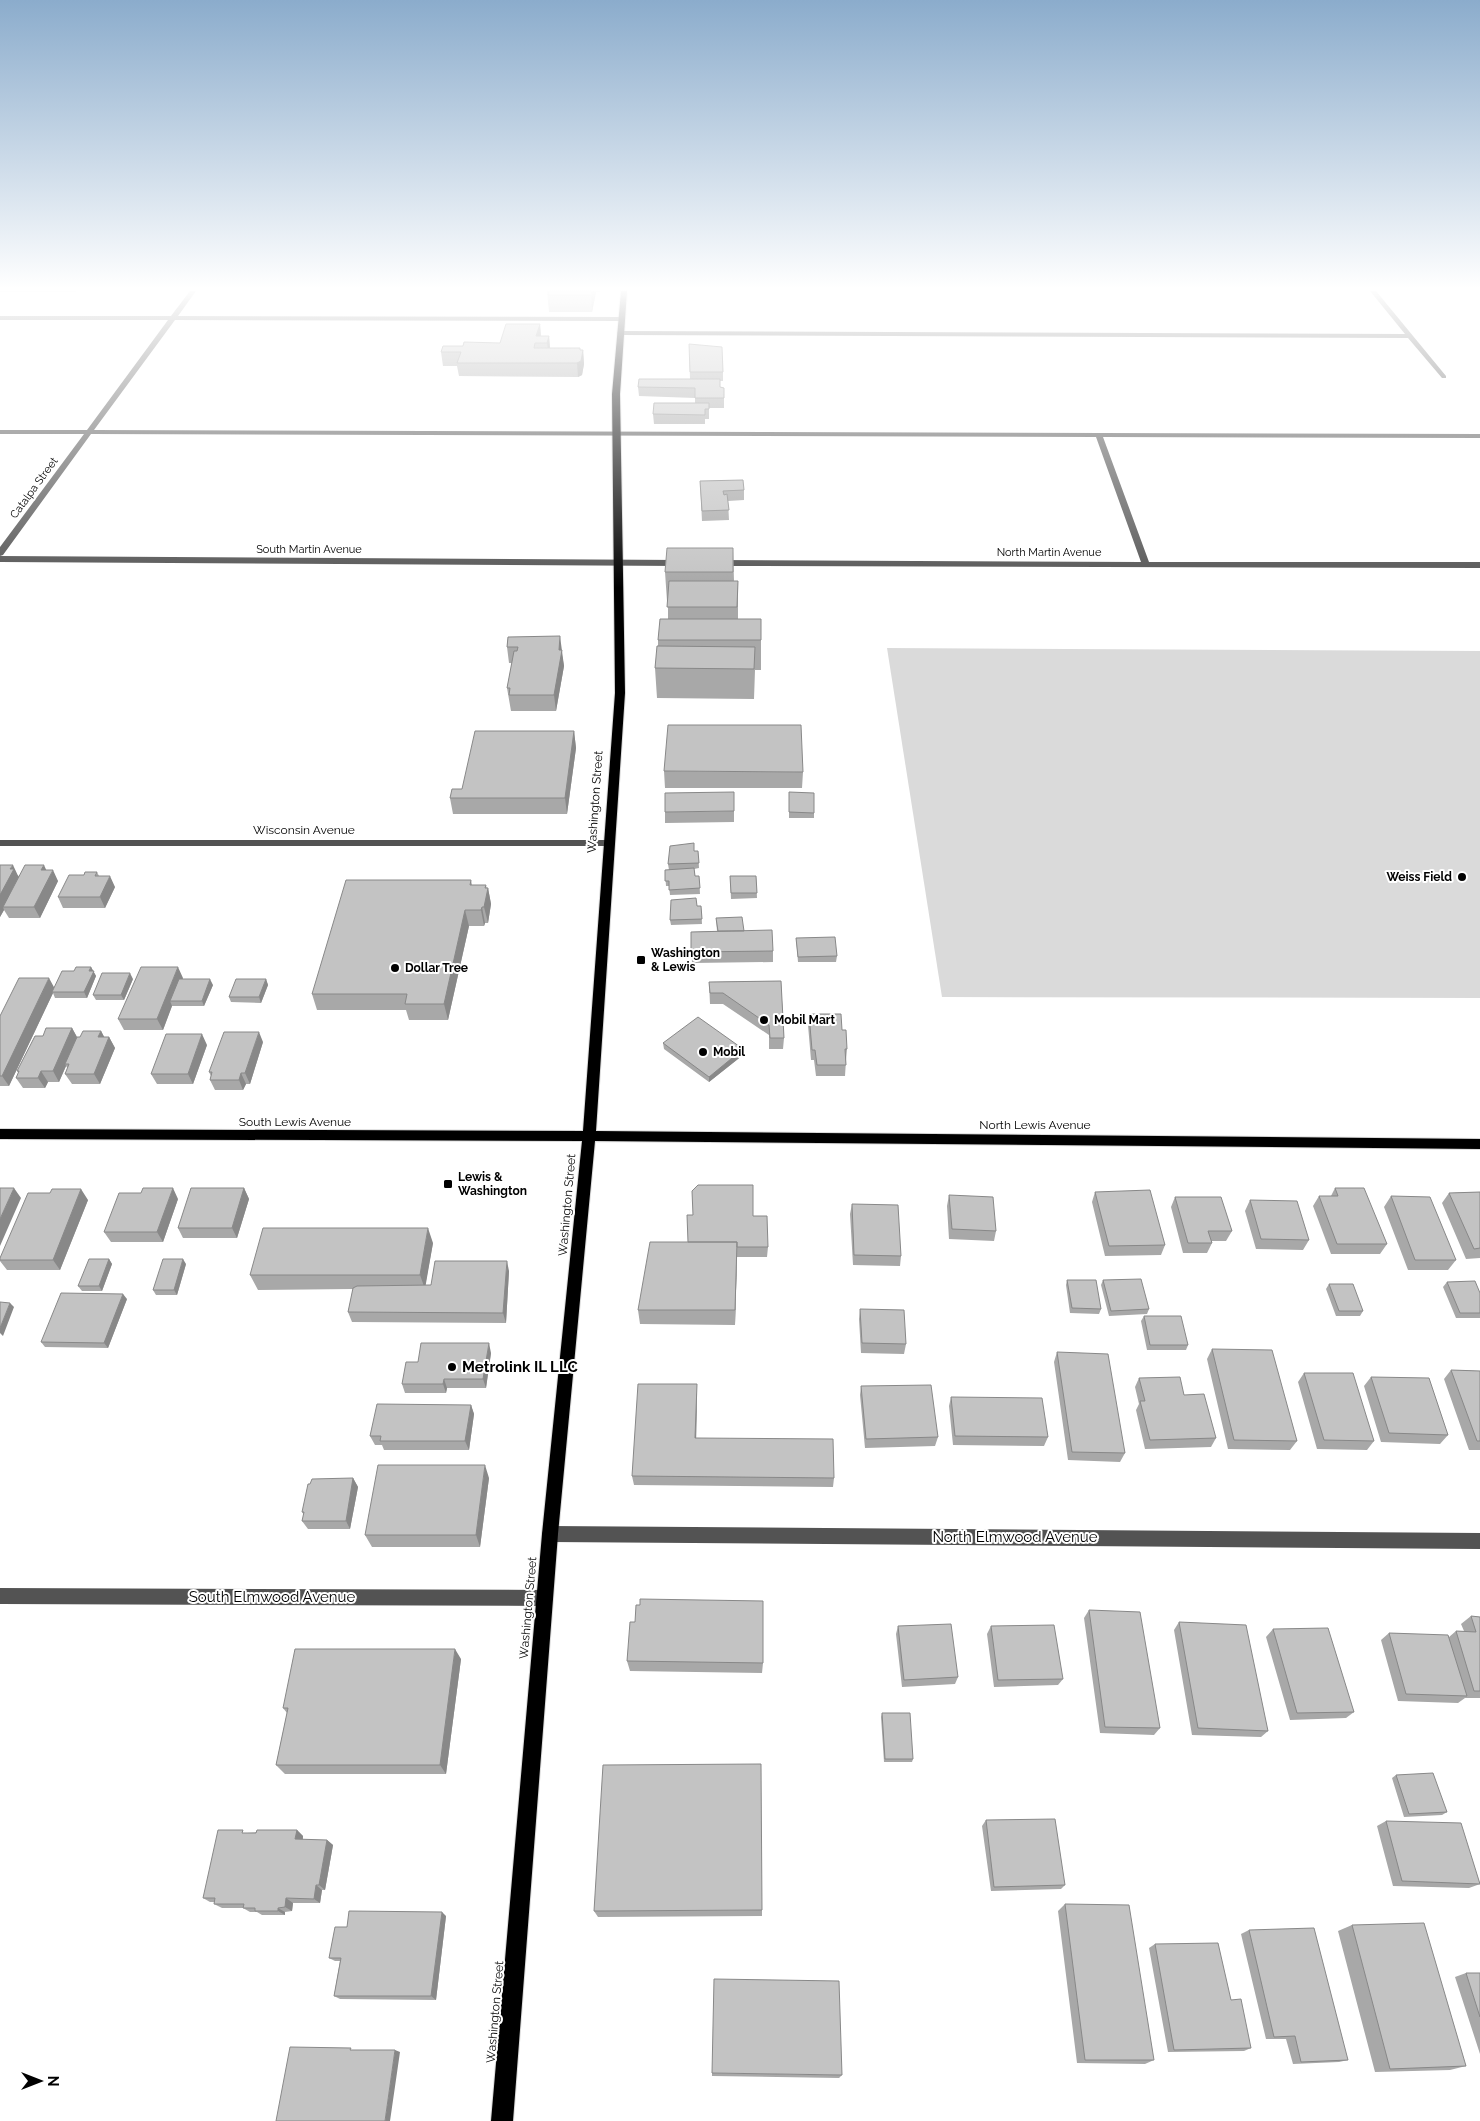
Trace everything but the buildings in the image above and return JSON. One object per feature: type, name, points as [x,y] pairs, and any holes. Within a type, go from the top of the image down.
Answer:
[{"type":"main road","name":"Washington Street","points":[[502,2121],[550,1534],[589,1136],[620,693],[616,390]]},
{"type":"main road","name":"South Lewis Avenue","points":[[0,1134],[589,1136]]},
{"type":"main road","name":"North Lewis Avenue","points":[[589,1136],[1480,1144]]},
{"type":"street","name":"Catalpa Street","points":[[0,553],[120,390]]},
{"type":"street","points":[[0,432],[1480,436]]},
{"type":"street","points":[[1099,435],[1146,564]]},
{"type":"street","name":"South Martin Avenue","points":[[0,560],[618,561]]},
{"type":"street","points":[[618,561],[690,563]]},
{"type":"street","name":"North Martin Avenue","points":[[709,563],[1480,565]]},
{"type":"street","name":"Wisconsin Avenue","points":[[0,843],[608,843]]},
{"type":"street","name":"North Elmwood Avenue","points":[[550,1534],[1480,1541]]},
{"type":"street","name":"South Elmwood Avenue","points":[[0,1596],[545,1598]]},
{"type":"shaded area","points":[[887,648],[1480,651],[1480,998],[942,997]]},
{"type":"place","name":"Weiss Field","points":[[1462,877]]},
{"type":"place","name":"Washington & Lewis","points":[[641,960]]},
{"type":"place","name":"Dollar Tree","points":[[395,968]]},
{"type":"place","name":"Mobil Mart","points":[[764,1020]]},
{"type":"place","name":"Mobil","points":[[703,1052]]},
{"type":"place","name":"Lewis & Washington","points":[[448,1184]]},
{"type":"place","name":"Metrolink IL LLC","points":[[452,1367]]}]
